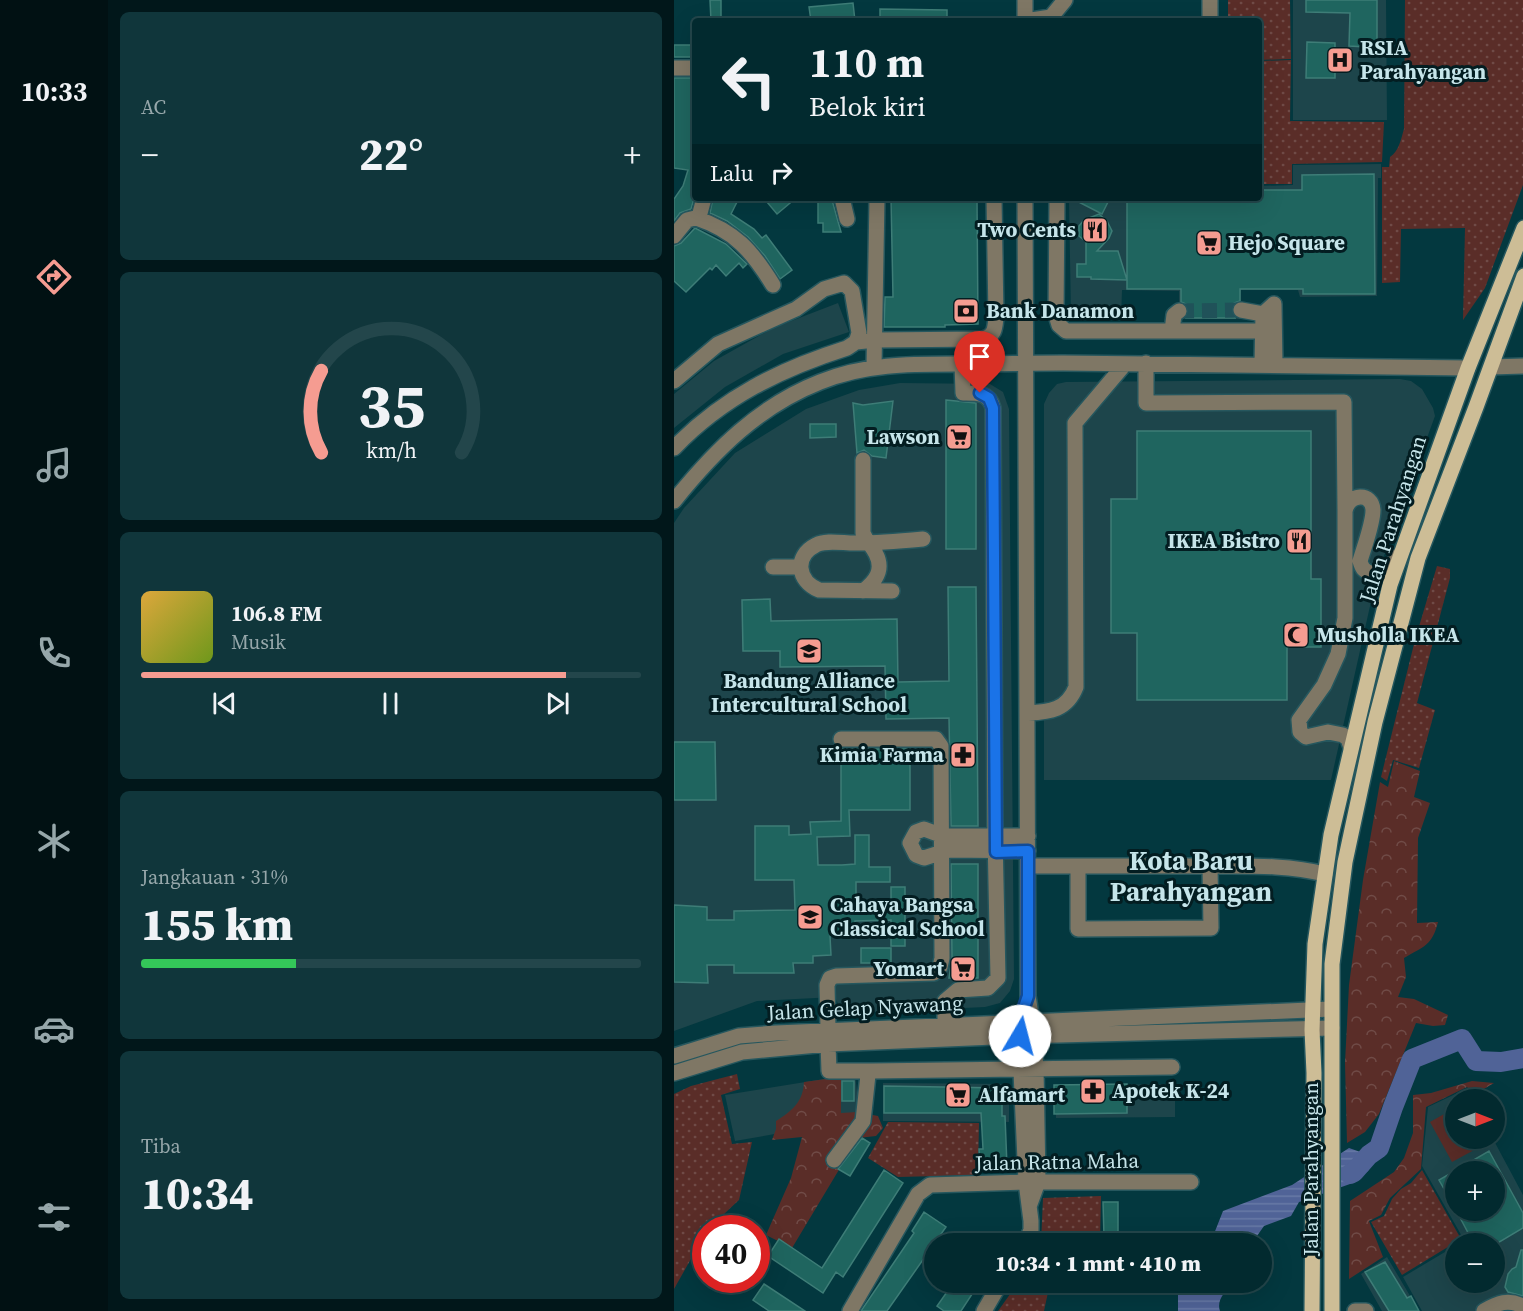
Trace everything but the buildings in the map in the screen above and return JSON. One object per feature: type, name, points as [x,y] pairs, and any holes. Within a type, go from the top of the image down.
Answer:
[{"type":"main road","name":"Jalan Parahyangan","points":[[1312,1311],[1312,1010],[1315,944],[1331,835],[1390,585],[1468,368],[1523,228]]},
{"type":"main road","name":"Jalan Parahyangan","points":[[1332,1311],[1332,964],[1345,862],[1375,722],[1418,558],[1523,276]]},
{"type":"main road","points":[[1402,551],[1418,558]]},
{"type":"street","points":[[1025,0],[1025,18]]},
{"type":"street","points":[[1047,18],[1051,17],[1066,0]]},
{"type":"street","points":[[1210,0],[1210,18]]},
{"type":"street","points":[[674,68],[692,68]]},
{"type":"street","points":[[696,218],[701,213],[702,201]]},
{"type":"street","points":[[843,201],[846,219]]},
{"type":"street","points":[[874,367],[877,201]]},
{"type":"street","points":[[674,448],[737,395],[784,370],[847,348],[856,342],[983,339],[993,333],[996,317],[994,201]]},
{"type":"street","points":[[1025,201],[1028,713],[1026,1028],[1032,1182],[1030,1233]]},
{"type":"street","points":[[1056,201],[1056,315],[1059,325],[1066,330],[1074,332],[1268,331]]},
{"type":"street","points":[[674,236],[690,218],[696,218],[725,230],[749,250],[773,285]]},
{"type":"street","points":[[674,381],[722,341],[796,309],[824,289],[844,283],[852,291],[859,333],[856,342]]},
{"type":"street","points":[[1241,310],[1263,314],[1274,304],[1268,331],[1269,364]]},
{"type":"street","points":[[1172,332],[1174,315],[1179,311]]},
{"type":"street","points":[[674,501],[731,436],[782,399],[820,382],[874,367],[904,364],[1146,363],[1468,368]]},
{"type":"street","points":[[1146,363],[1146,403],[1344,402],[1345,618],[1338,654],[1318,696],[1298,724],[1300,732],[1306,737],[1328,732],[1336,733],[1348,739],[1351,747]]},
{"type":"street","points":[[945,1025],[945,1001],[958,990],[988,988],[998,978],[995,844],[993,408],[991,401],[983,394],[963,393],[962,364]]},
{"type":"street","points":[[1028,713],[1048,712],[1061,707],[1070,699],[1076,687],[1075,423],[1125,364]]},
{"type":"street","points":[[1491,367],[1523,366]]},
{"type":"street","points":[[863,460],[863,533],[866,543],[875,552],[879,564],[878,575],[863,591]]},
{"type":"street","points":[[1345,511],[1348,502],[1355,497],[1365,498],[1371,505],[1372,514],[1360,561],[1366,571],[1377,575],[1382,574],[1393,565],[1402,551]]},
{"type":"street","points":[[892,591],[819,590],[809,586],[803,579],[800,567],[803,556],[818,544],[923,539]]},
{"type":"street","points":[[773,567],[800,567]]},
{"type":"street","points":[[841,739],[936,739],[940,741],[943,844],[942,958],[940,967],[934,973],[836,975],[830,978],[827,985],[829,1071],[1172,1067]]},
{"type":"street","points":[[943,844],[995,844],[1028,851],[1078,867],[1288,867],[1325,874]]},
{"type":"street","points":[[1078,867],[1078,929],[1211,928],[1210,866]]},
{"type":"street","points":[[1312,1010],[1331,1009]]},
{"type":"street","name":"Jalan Gelap Nyawang","points":[[674,1056],[739,1036],[828,1037],[1026,1028],[1312,1010]]},
{"type":"street","name":"Jalan Gelap Nyawang","points":[[674,1073],[742,1052],[828,1037],[945,1025],[1026,1028],[1312,1030]]},
{"type":"street","points":[[1312,1030],[1332,1028]]},
{"type":"street","points":[[834,1160],[863,1121],[868,1075],[872,1071]]},
{"type":"street","name":"Jalan Ratna Maha","points":[[850,1311],[918,1194],[924,1188],[939,1184],[1191,1182]]},
{"type":"street","points":[[984,1311],[995,1293]]},
{"type":"street","points":[[1484,1311],[1501,1302],[1520,1304],[1523,1307]]},
{"type":"street","points":[[1355,1311],[1366,1311]]},
{"type":"shaded area","name":"RSIA Parahyangan","points":[[1293,0],[1386,0],[1387,120],[1293,120]]},
{"type":"shaded area","points":[[1381,164],[1381,178],[1378,178],[1377,296],[1300,297],[1298,290],[1241,290],[1240,319],[1179,319],[1179,291],[1122,290],[1121,318],[1071,317],[1069,201],[1262,201],[1262,186],[1293,185],[1293,165]]},
{"type":"shaded area","points":[[838,303],[849,332],[783,354],[725,387],[674,428],[674,394],[714,361],[773,328]]},
{"type":"shaded area","points":[[1400,379],[1411,381],[1422,389],[1435,416],[1377,575],[1331,780],[1044,780],[1044,404],[1049,393],[1057,384],[1066,382]]},
{"type":"shaded area","points":[[900,383],[990,384],[1003,392],[1009,409],[1014,979],[1010,991],[1000,1003],[985,1007],[923,1010],[842,1013],[835,997],[757,1001],[674,1031],[674,523],[684,508],[735,453],[806,409],[859,390]]},
{"type":"shaded area","points":[[855,1074],[860,1119],[735,1141],[725,1095]]},
{"type":"shaded area","points":[[883,1083],[1009,1084],[1009,1122],[883,1121]]},
{"type":"shaded area","points":[[1175,1084],[1175,1117],[1056,1118],[1056,1085]]},
{"type":"shaded area","points":[[1445,1099],[1445,1149],[1498,1149],[1505,1161],[1445,1161],[1445,1207],[1422,1166],[1428,1107]]},
{"type":"shaded area","points":[[1505,1161],[1523,1195],[1523,1311],[1422,1311],[1403,1277],[1445,1252],[1445,1293],[1505,1293],[1505,1233],[1460,1233],[1453,1221],[1505,1221]]},
{"type":"shaded area","points":[[1387,1257],[1419,1311],[1382,1311],[1361,1274]]},
{"type":"green space","points":[[1228,0],[1290,0],[1291,59],[1262,60],[1262,18],[1228,18]]},
{"type":"green space","points":[[1405,0],[1523,0],[1523,185],[1485,288],[1463,320],[1465,228],[1401,229],[1400,282],[1382,283],[1382,167],[1389,167],[1390,157],[1398,148],[1404,129]]},
{"type":"green space","points":[[1291,60],[1290,121],[1384,122],[1382,162],[1292,164],[1292,184],[1262,184],[1262,61]]},
{"type":"green space","points":[[1437,566],[1450,569],[1450,578],[1417,703],[1435,710],[1419,768],[1393,760],[1387,781],[1381,777],[1415,640]]},
{"type":"green space","points":[[1394,761],[1420,771],[1414,797],[1430,803],[1418,838],[1417,923],[1438,922],[1430,941],[1404,958],[1406,977],[1398,997],[1414,999],[1448,1015],[1445,1025],[1433,1026],[1416,1023],[1379,1114],[1365,1132],[1347,1143],[1345,1063],[1349,985],[1363,880],[1380,782],[1388,787]]},
{"type":"green space","points":[[737,1074],[740,1089],[721,1095],[732,1144],[752,1142],[739,1200],[723,1215],[692,1215],[692,1257],[674,1289],[674,1094],[691,1086]]},
{"type":"green space","points":[[841,1077],[841,1113],[857,1112],[878,1116],[883,1128],[876,1136],[858,1138],[792,1248],[770,1237],[770,1226],[791,1178],[802,1137],[772,1140],[776,1121],[796,1105],[804,1082]]},
{"type":"green space","points":[[1472,1081],[1494,1083],[1484,1089],[1467,1087],[1445,1089],[1445,1098],[1426,1107],[1421,1169],[1390,1198],[1381,1215],[1369,1221],[1383,1257],[1349,1279],[1350,1201],[1394,1172],[1404,1158],[1413,1133],[1413,1095],[1431,1093]]},
{"type":"green space","points":[[1445,1114],[1445,1149],[1476,1149],[1451,1161],[1430,1122]]},
{"type":"green space","points":[[888,1122],[979,1123],[978,1175],[898,1177],[868,1158]]},
{"type":"green space","points":[[1422,1170],[1445,1211],[1445,1221],[1451,1221],[1458,1233],[1445,1233],[1445,1249],[1402,1275],[1371,1222],[1384,1216],[1392,1199],[1401,1189],[1411,1183]]},
{"type":"green space","points":[[1101,1196],[1100,1233],[1041,1233],[1043,1198]]},
{"type":"green space","points":[[1011,1293],[1048,1293],[1044,1311],[998,1311]]},
{"type":"water","points":[[1349,1148],[1369,1155],[1373,1163],[1368,1171],[1350,1184],[1299,1202],[1291,1216],[1264,1226],[1259,1233],[1214,1233],[1223,1211],[1292,1185]]},
{"type":"water","points":[[1224,1293],[1219,1303],[1220,1311],[1178,1311],[1178,1294]]},
{"type":"waterway","points":[[1350,1174],[1379,1148],[1412,1059],[1462,1039],[1476,1061],[1501,1062],[1524,1058]]},
{"type":"tunnel","points":[[1179,311],[1241,310]]},
{"type":"place","name":"RSIA Parahyangan","points":[[1340,60]]},
{"type":"place","name":"Two Cents","points":[[1095,230]]},
{"type":"place","name":"Hejo Square","points":[[1209,243]]},
{"type":"place","name":"Bank Danamon","points":[[966,311]]},
{"type":"place","name":"Lawson","points":[[959,437]]},
{"type":"place","name":"IKEA Bistro","points":[[1299,541]]},
{"type":"place","name":"Musholla IKEA","points":[[1296,635]]},
{"type":"place","name":"Bandung Alliance Intercultural School","points":[[809,651]]},
{"type":"place","name":"Kimia Farma","points":[[963,755]]},
{"type":"place","name":"Cahaya Bangsa Classical School","points":[[810,917]]},
{"type":"place","name":"Yomart","points":[[963,969]]},
{"type":"place","name":"Apotek K-24","points":[[1093,1091]]},
{"type":"place","name":"Alfamart","points":[[958,1095]]},
{"type":"district","name":"Kota Baru Parahyangan","points":[[1191,876]]},
{"type":"route","points":[[980,393],[989,398],[993,408],[996,852],[1028,851],[1028,996],[1019,1021],[1020,1036]]}]
